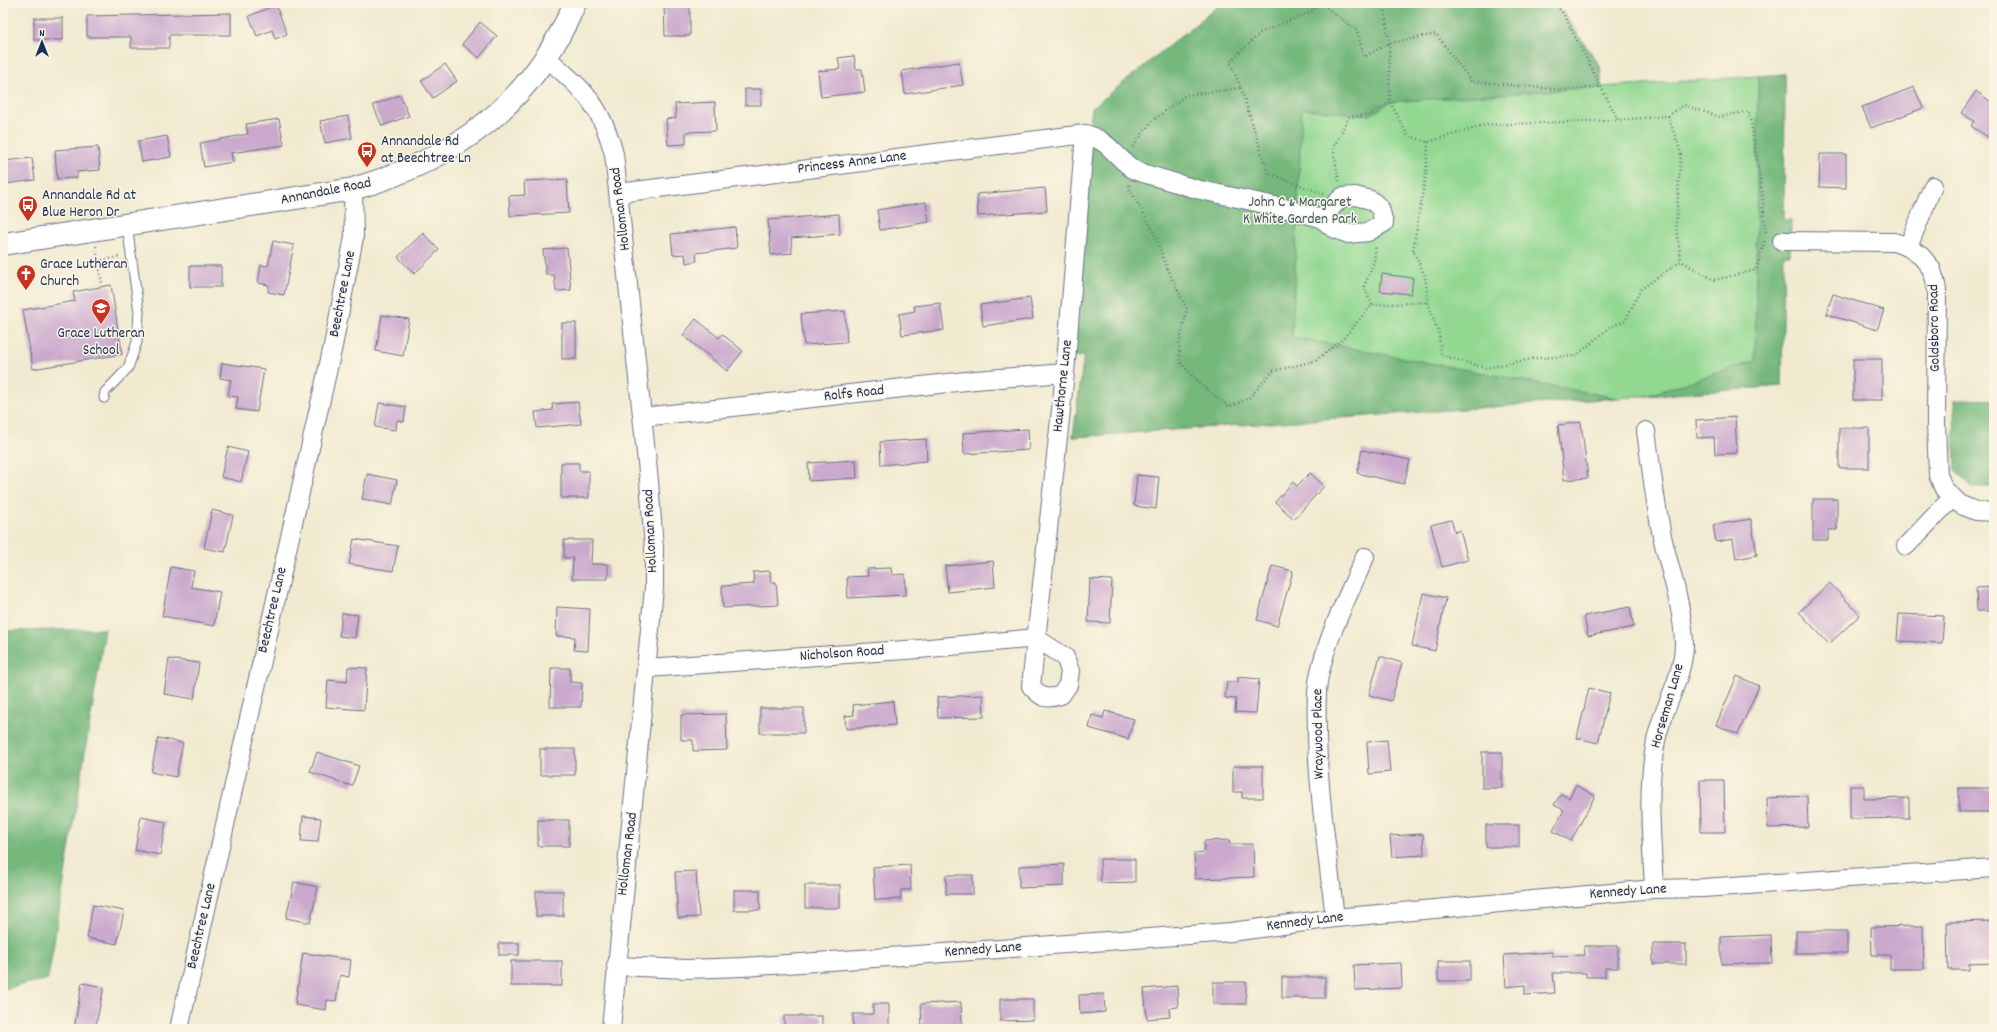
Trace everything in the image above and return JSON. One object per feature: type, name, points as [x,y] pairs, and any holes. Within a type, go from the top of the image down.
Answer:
[{"type":"main road","name":"Annandale Road","points":[[3,244],[353,189],[386,179],[419,166],[474,134],[505,106],[547,58],[575,3]]},
{"type":"street","name":"Holloman Road","points":[[547,58],[583,90],[599,111],[613,147],[642,417],[654,548],[654,588],[647,668],[616,966],[611,1029]]},
{"type":"street","name":"Princess Anne Lane","points":[[619,193],[1084,134]]},
{"type":"street","points":[[1084,134],[1097,137],[1136,171],[1196,189],[1284,208],[1321,218],[1333,228],[1348,234],[1368,232],[1384,223],[1380,208],[1371,200],[1355,196],[1342,197],[1321,218]]},
{"type":"street","name":"Hawthorne Lane","points":[[1036,638],[1065,373],[1084,134]]},
{"type":"street","points":[[1908,247],[1934,186]]},
{"type":"street","name":"Beechtree Lane","points":[[179,1029],[336,332],[354,237],[353,189]]},
{"type":"street","name":"Goldsboro Road","points":[[1782,241],[1894,242],[1908,247],[1921,256],[1931,268],[1936,280],[1937,290],[1936,470],[1944,489],[1961,505],[1976,511],[1994,512]]},
{"type":"street","name":"Rolfs Road","points":[[642,417],[975,380],[1065,373]]},
{"type":"street","name":"Horseman Lane","points":[[1646,431],[1658,511],[1682,617],[1684,644],[1681,668],[1656,739],[1651,767],[1654,889]]},
{"type":"street","points":[[1906,546],[1952,498]]},
{"type":"street","name":"Wraywood Place","points":[[1335,918],[1318,758],[1316,698],[1319,677],[1327,648],[1338,617],[1365,558]]},
{"type":"street","name":"Nicholson Road","points":[[647,668],[919,649],[1036,638]]},
{"type":"street","name":"Kennedy Lane","points":[[616,966],[686,969],[887,957],[1231,932],[1335,918],[1654,889],[1703,888],[1994,868]]},
{"type":"lane","points":[[104,398],[105,392],[128,368],[137,342],[139,312],[127,225]]},
{"type":"path","points":[[1315,3],[1313,11],[1260,33],[1230,62],[1241,88],[1268,173],[1331,197],[1342,197],[1333,148],[1349,117],[1370,115],[1390,102]]},
{"type":"path","points":[[1320,3],[1358,30],[1364,57],[1389,43],[1436,34],[1471,81],[1563,90],[1602,87]]},
{"type":"path","points":[[1384,3],[1389,43],[1390,102],[1408,136],[1428,142],[1485,125],[1618,120],[1668,116],[1684,106],[1720,117],[1749,111],[1767,232],[1756,270],[1714,280],[1681,261]]},
{"type":"path","points":[[1554,3],[1563,13],[1618,120]]},
{"type":"path","points":[[1241,88],[1186,94],[1151,122],[1129,153],[1130,190],[1153,230],[1167,268],[1187,310],[1179,345],[1180,362],[1203,387],[1230,407],[1250,397],[1273,371],[1315,361],[1342,340],[1372,305],[1428,302]]},
{"type":"path","points":[[1668,116],[1681,153],[1676,224],[1681,261]]},
{"type":"path","points":[[1428,142],[1426,173],[1413,250],[1425,276],[1428,302],[1439,334],[1441,355],[1485,368],[1538,358],[1576,356],[1610,327],[1625,321],[1641,289],[1681,261]]},
{"type":"path","points":[[1372,305],[1364,287],[1374,261],[1378,226]]},
{"type":"path","points":[[93,230],[102,284]]},
{"type":"path","points":[[98,261],[131,255]]},
{"type":"green space","name":"John C & Margaret K White Garden Park","points":[[1222,3],[1556,3],[1600,66],[1602,87],[1785,74],[1782,386],[1073,437],[1084,356]]},
{"type":"green space","points":[[1222,3],[1556,3],[1600,66],[1602,87],[1390,102],[1370,115],[1302,109],[1292,337],[1616,398],[1073,437],[1084,356],[1059,359],[1092,108]]},
{"type":"green space","points":[[1785,74],[1784,220],[1791,220],[1790,255],[1784,255],[1782,386],[1645,396],[1755,361],[1758,76]]},
{"type":"green space","points":[[1954,399],[1994,400],[1994,487],[1972,487],[1955,470]]},
{"type":"green space","points":[[105,629],[48,979],[3,989],[3,631]]},
{"type":"building","points":[[664,3],[690,3],[690,36],[665,36]]},
{"type":"building","points":[[276,5],[287,34],[275,39],[272,30],[257,36],[249,16]]},
{"type":"building","points":[[231,13],[231,35],[169,35],[169,48],[131,48],[131,37],[87,37],[87,16]]},
{"type":"building","points":[[34,18],[63,18],[63,40],[34,40]]},
{"type":"building","points":[[480,22],[497,36],[479,58],[462,44]]},
{"type":"building","points":[[854,56],[856,69],[862,69],[865,92],[821,97],[818,71],[840,69],[838,58]]},
{"type":"building","points":[[959,62],[963,85],[905,94],[902,71]]},
{"type":"building","points":[[445,64],[457,81],[433,98],[421,81]]},
{"type":"building","points":[[1914,87],[1923,108],[1871,128],[1862,107]]},
{"type":"building","points":[[745,89],[761,89],[761,105],[745,105]]},
{"type":"building","points":[[1976,91],[1994,104],[1994,141],[1971,126],[1974,121],[1961,113]]},
{"type":"building","points":[[400,95],[409,116],[382,126],[373,105]]},
{"type":"building","points":[[715,102],[716,131],[686,132],[686,144],[668,145],[666,119],[676,118],[675,104]]},
{"type":"building","points":[[348,116],[352,138],[325,143],[320,121]]},
{"type":"building","points":[[279,119],[284,145],[231,153],[233,162],[204,167],[200,143],[248,134],[246,124]]},
{"type":"building","points":[[167,136],[171,157],[142,162],[138,141]]},
{"type":"building","points":[[98,147],[100,170],[77,172],[77,178],[57,179],[55,150]]},
{"type":"building","points":[[1820,154],[1846,154],[1846,188],[1819,187]]},
{"type":"building","points":[[32,158],[35,180],[5,184],[3,161]]},
{"type":"building","points":[[567,179],[569,213],[510,216],[509,196],[525,195],[524,181]]},
{"type":"building","points":[[1045,188],[1047,211],[978,216],[977,194]]},
{"type":"building","points":[[926,202],[929,222],[880,230],[877,210]]},
{"type":"building","points":[[839,214],[840,234],[791,238],[792,253],[771,255],[768,220]]},
{"type":"building","points":[[735,227],[737,248],[696,253],[697,261],[686,263],[685,254],[673,255],[671,234]]},
{"type":"building","points":[[423,233],[439,250],[414,274],[398,257]]},
{"type":"building","points":[[273,241],[294,245],[284,295],[268,292],[269,285],[258,283],[261,265],[268,266]]},
{"type":"building","points":[[567,248],[571,290],[556,291],[554,275],[546,275],[543,250]]},
{"type":"building","points":[[190,266],[221,266],[221,287],[190,287]]},
{"type":"building","points":[[1382,274],[1413,278],[1411,294],[1380,291]]},
{"type":"building","points":[[111,285],[122,354],[33,369],[23,310],[75,301],[73,292]]},
{"type":"building","points":[[1833,294],[1884,310],[1877,330],[1826,314]]},
{"type":"building","points":[[1030,298],[1033,319],[983,326],[980,305]]},
{"type":"building","points":[[940,303],[944,330],[902,335],[899,314],[915,311],[914,306]]},
{"type":"building","points":[[845,311],[847,342],[804,345],[801,314]]},
{"type":"building","points":[[382,315],[409,319],[403,356],[376,351]]},
{"type":"building","points":[[696,319],[719,338],[722,334],[743,351],[727,371],[683,335]]},
{"type":"building","points":[[562,323],[576,323],[576,359],[562,359]]},
{"type":"building","points":[[1853,359],[1882,359],[1882,400],[1853,400]]},
{"type":"building","points":[[222,363],[264,369],[257,412],[236,409],[238,397],[228,396],[231,380],[220,378]]},
{"type":"building","points":[[578,402],[581,424],[537,428],[535,412],[553,410],[552,404]]},
{"type":"building","points":[[379,403],[406,407],[404,422],[397,420],[396,430],[375,427]]},
{"type":"building","points":[[1735,417],[1737,453],[1715,454],[1714,437],[1697,438],[1696,420]]},
{"type":"building","points":[[1581,422],[1588,478],[1564,480],[1558,425]]},
{"type":"building","points":[[1839,428],[1869,428],[1869,468],[1839,468]]},
{"type":"building","points":[[1028,429],[1029,450],[964,454],[963,433]]},
{"type":"building","points":[[926,439],[927,461],[881,465],[880,442]]},
{"type":"building","points":[[228,447],[248,452],[241,482],[221,477]]},
{"type":"building","points":[[1362,450],[1410,460],[1404,484],[1357,473]]},
{"type":"building","points":[[856,460],[857,478],[809,481],[808,463]]},
{"type":"building","points":[[561,463],[579,463],[579,471],[589,471],[589,498],[561,498]]},
{"type":"building","points":[[1310,473],[1324,486],[1294,519],[1275,502],[1293,482],[1297,486]]},
{"type":"building","points":[[367,474],[397,480],[392,505],[362,499]]},
{"type":"building","points":[[1137,475],[1159,477],[1156,509],[1134,506]]},
{"type":"building","points":[[1813,499],[1837,499],[1837,530],[1828,530],[1828,540],[1813,540]]},
{"type":"building","points":[[212,510],[233,515],[225,552],[204,548]]},
{"type":"building","points":[[1751,519],[1757,555],[1736,559],[1733,539],[1716,542],[1713,525]]},
{"type":"building","points":[[1451,520],[1455,532],[1460,530],[1468,560],[1442,567],[1431,525]]},
{"type":"building","points":[[354,539],[398,546],[393,571],[349,564]]},
{"type":"building","points":[[564,540],[592,540],[591,564],[608,564],[608,579],[572,579],[573,558],[564,558]]},
{"type":"building","points":[[993,561],[995,587],[948,592],[945,566]]},
{"type":"building","points":[[1272,566],[1293,571],[1277,626],[1257,620]]},
{"type":"building","points":[[171,567],[194,571],[191,587],[220,592],[214,626],[162,616]]},
{"type":"building","points":[[891,568],[892,575],[905,574],[906,595],[848,598],[847,577],[868,576],[867,569]]},
{"type":"building","points":[[770,571],[771,582],[776,582],[778,605],[723,608],[722,586],[754,584],[753,572]]},
{"type":"building","points":[[1090,579],[1112,580],[1110,623],[1088,622]]},
{"type":"building","points":[[1830,583],[1860,615],[1829,644],[1799,612]]},
{"type":"building","points":[[1994,587],[1994,611],[1977,611],[1976,588]]},
{"type":"building","points":[[1423,593],[1446,598],[1435,651],[1412,646]]},
{"type":"building","points":[[557,607],[590,609],[588,651],[574,650],[575,637],[556,636]]},
{"type":"building","points":[[1630,607],[1634,627],[1588,636],[1584,616]]},
{"type":"building","points":[[342,613],[358,615],[355,638],[339,636]]},
{"type":"building","points":[[1899,614],[1944,616],[1942,643],[1897,641]]},
{"type":"building","points":[[1380,656],[1402,663],[1391,701],[1369,695]]},
{"type":"building","points":[[169,659],[199,663],[194,699],[164,694]]},
{"type":"building","points":[[348,667],[367,668],[364,710],[326,707],[328,680],[347,682]]},
{"type":"building","points":[[551,668],[570,668],[570,682],[582,683],[581,707],[550,707]]},
{"type":"building","points":[[1737,676],[1759,686],[1738,734],[1716,725]]},
{"type":"building","points":[[1238,677],[1259,679],[1256,713],[1235,712],[1236,699],[1225,698],[1227,682],[1238,682]]},
{"type":"building","points":[[1589,688],[1610,693],[1598,743],[1577,738]]},
{"type":"building","points":[[983,695],[984,717],[938,718],[937,697]]},
{"type":"building","points":[[893,701],[895,725],[846,729],[845,716],[854,715],[853,705]]},
{"type":"building","points":[[760,708],[804,708],[804,733],[760,733]]},
{"type":"building","points":[[1105,711],[1134,719],[1128,739],[1089,728],[1092,715],[1103,718]]},
{"type":"building","points":[[726,714],[727,750],[693,751],[693,740],[681,740],[681,715]]},
{"type":"building","points":[[158,738],[183,743],[176,777],[151,772]]},
{"type":"building","points":[[1387,740],[1390,772],[1369,774],[1367,742]]},
{"type":"building","points":[[540,749],[575,749],[575,775],[540,775]]},
{"type":"building","points":[[317,752],[359,766],[352,786],[310,772]]},
{"type":"building","points":[[1482,752],[1502,752],[1502,788],[1482,788]]},
{"type":"building","points":[[1233,766],[1263,766],[1263,798],[1242,798],[1242,792],[1233,792]]},
{"type":"building","points":[[1700,780],[1724,780],[1725,832],[1701,832]]},
{"type":"building","points":[[1576,785],[1595,796],[1571,841],[1553,831],[1564,810],[1554,805],[1561,794],[1569,798]]},
{"type":"building","points":[[1850,786],[1864,786],[1864,799],[1909,798],[1909,818],[1850,819]]},
{"type":"building","points":[[1959,788],[1994,788],[1994,812],[1959,812]]},
{"type":"building","points":[[1807,796],[1808,827],[1768,828],[1767,798]]},
{"type":"building","points":[[303,816],[321,818],[318,842],[301,841]]},
{"type":"building","points":[[141,817],[166,822],[160,855],[135,850]]},
{"type":"building","points":[[538,820],[569,820],[569,846],[538,846]]},
{"type":"building","points":[[1486,825],[1519,825],[1519,847],[1486,847]]},
{"type":"building","points":[[1423,834],[1424,855],[1392,857],[1390,836]]},
{"type":"building","points":[[1229,840],[1230,844],[1253,844],[1254,877],[1195,879],[1194,853],[1204,852],[1204,841]]},
{"type":"building","points":[[1100,859],[1135,859],[1135,882],[1101,883]]},
{"type":"building","points":[[1064,864],[1064,886],[1019,888],[1019,866]]},
{"type":"building","points":[[910,865],[911,890],[901,890],[901,899],[875,900],[873,867]]},
{"type":"building","points":[[696,871],[699,917],[678,918],[675,872]]},
{"type":"building","points":[[946,875],[973,875],[973,894],[946,894]]},
{"type":"building","points":[[294,882],[318,887],[310,923],[286,918]]},
{"type":"building","points":[[805,885],[840,885],[840,908],[805,908]]},
{"type":"building","points":[[734,890],[760,890],[760,910],[734,910]]},
{"type":"building","points":[[536,891],[563,891],[563,916],[536,916]]},
{"type":"building","points":[[93,905],[124,911],[117,944],[87,938]]},
{"type":"building","points":[[1994,921],[1994,963],[1969,964],[1969,970],[1948,970],[1947,922]]},
{"type":"building","points":[[1923,926],[1924,969],[1890,969],[1890,955],[1872,955],[1871,927]]},
{"type":"building","points":[[1796,931],[1847,931],[1847,953],[1796,953]]},
{"type":"building","points":[[1771,935],[1772,963],[1721,964],[1721,937]]},
{"type":"building","points":[[499,943],[519,943],[519,955],[499,955]]},
{"type":"building","points":[[1653,944],[1686,944],[1686,964],[1653,964]]},
{"type":"building","points":[[1584,946],[1618,946],[1618,968],[1605,968],[1605,977],[1586,977],[1586,973],[1553,973],[1555,993],[1525,995],[1525,985],[1506,987],[1504,955],[1552,952],[1552,956],[1585,955]]},
{"type":"building","points":[[303,953],[351,960],[349,977],[340,975],[336,1001],[327,1000],[326,1010],[295,1005]]},
{"type":"building","points":[[511,961],[562,961],[562,986],[511,986]]},
{"type":"building","points":[[1438,961],[1470,961],[1470,981],[1438,981]]},
{"type":"building","points":[[1401,963],[1402,988],[1355,990],[1354,965]]},
{"type":"building","points":[[1282,977],[1325,977],[1325,998],[1282,998]]},
{"type":"building","points":[[1213,982],[1246,982],[1246,1004],[1213,1004]]},
{"type":"building","points":[[82,983],[104,987],[95,1029],[74,1029]]},
{"type":"building","points":[[1177,986],[1178,1007],[1169,1008],[1170,1017],[1147,1019],[1144,989]]},
{"type":"building","points":[[1104,994],[1105,1012],[1080,1014],[1079,995]]},
{"type":"building","points":[[1000,999],[1033,999],[1033,1020],[1000,1021]]},
{"type":"building","points":[[961,1002],[962,1025],[951,1025],[952,1029],[922,1029],[921,1004]]},
{"type":"building","points":[[873,1004],[889,1004],[889,1029],[853,1029],[853,1014],[873,1014]]},
{"type":"building","points":[[784,1016],[822,1016],[822,1029],[784,1029]]},
{"type":"place","name":"Annandale Rd at Beechtree Ln","points":[[367,168]]},
{"type":"place","name":"Annandale Rd at Blue Heron Dr","points":[[28,222]]},
{"type":"place","name":"Grace Lutheran Church","points":[[26,291]]},
{"type":"place","name":"Grace Lutheran School","points":[[101,325]]}]
